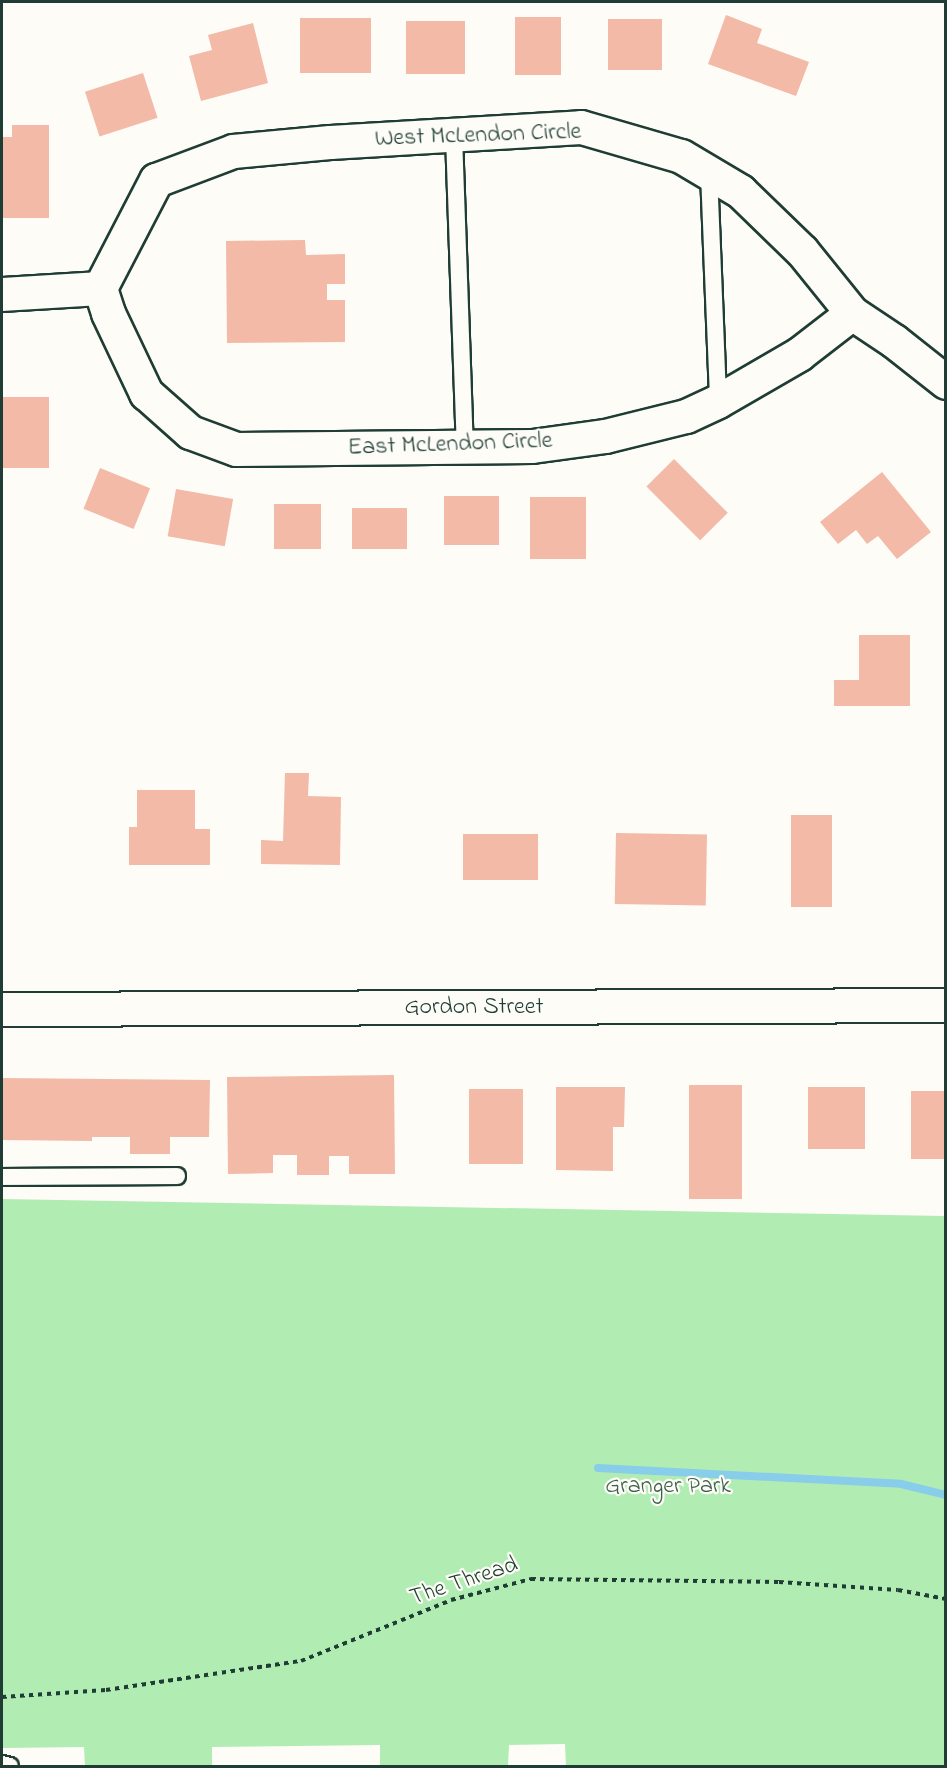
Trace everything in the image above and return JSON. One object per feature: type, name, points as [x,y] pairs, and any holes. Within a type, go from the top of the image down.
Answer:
[{"type":"street","name":"West McLendon Circle","points":[[100,288],[156,180],[233,151],[581,128],[681,156],[740,191],[802,251],[852,313],[894,341],[945,382]]},
{"type":"street","points":[[2,294],[100,288]]},
{"type":"street","name":"East McLendon Circle","points":[[100,288],[108,314],[146,393],[190,432],[236,449],[531,446],[605,436],[686,416],[718,401],[799,354],[852,313]]},
{"type":"street","name":"Gordon Street","points":[[2,1009],[945,1005]]},
{"type":"lane","points":[[454,136],[465,446]]},
{"type":"lane","points":[[709,173],[718,401]]},
{"type":"lane","points":[[2,1177],[177,1176]]},
{"type":"lane","points":[[2,1764],[10,1767]]},
{"type":"path","name":"The Thread","points":[[2,1697],[106,1690],[301,1661],[451,1600],[531,1579],[779,1582],[898,1590],[945,1599]]},
{"type":"green space","name":"Granger Park","points":[[2,1199],[945,1216],[945,1766],[566,1766],[565,1744],[509,1745],[508,1766],[380,1766],[380,1745],[212,1747],[212,1766],[85,1766],[84,1747],[2,1748]]},
{"type":"building","points":[[726,15],[762,29],[757,43],[809,62],[796,96],[708,64]]},
{"type":"building","points":[[515,17],[561,17],[561,75],[515,75]]},
{"type":"building","points":[[300,18],[371,18],[371,73],[300,73]]},
{"type":"building","points":[[608,19],[662,19],[662,70],[608,70]]},
{"type":"building","points":[[406,21],[465,21],[465,74],[406,74]]},
{"type":"building","points":[[253,23],[268,83],[201,101],[189,56],[212,50],[208,35]]},
{"type":"building","points":[[143,73],[158,118],[100,137],[85,92]]},
{"type":"building","points":[[12,125],[49,125],[49,218],[2,218],[2,137],[12,137]]},
{"type":"building","points":[[305,240],[306,255],[345,254],[345,284],[327,284],[327,300],[345,300],[345,342],[227,343],[226,241]]},
{"type":"building","points":[[2,397],[49,397],[49,468],[2,468]]},
{"type":"building","points":[[674,459],[728,513],[700,540],[646,487]]},
{"type":"building","points":[[100,468],[150,488],[134,529],[84,509]]},
{"type":"building","points":[[882,472],[931,532],[897,559],[878,536],[867,544],[856,530],[838,544],[820,522]]},
{"type":"building","points":[[176,489],[233,499],[225,546],[168,536]]},
{"type":"building","points":[[444,496],[499,496],[499,545],[444,545]]},
{"type":"building","points":[[530,497],[586,497],[586,559],[530,559]]},
{"type":"building","points":[[274,504],[321,504],[321,549],[274,549]]},
{"type":"building","points":[[352,508],[407,508],[407,549],[352,549]]},
{"type":"building","points":[[859,635],[910,635],[910,706],[834,706],[834,680],[859,680]]},
{"type":"building","points":[[285,773],[309,773],[308,796],[341,797],[340,865],[261,864],[261,840],[283,841]]},
{"type":"building","points":[[137,790],[195,790],[195,829],[210,829],[210,865],[129,865],[129,827],[137,827]]},
{"type":"building","points":[[791,815],[832,815],[832,907],[791,907]]},
{"type":"building","points":[[616,833],[707,835],[706,906],[615,904]]},
{"type":"building","points":[[463,834],[538,834],[538,880],[463,880]]},
{"type":"building","points":[[394,1075],[395,1174],[349,1174],[349,1156],[329,1156],[329,1175],[297,1175],[297,1155],[273,1155],[273,1173],[228,1174],[227,1077]]},
{"type":"building","points":[[2,1078],[210,1080],[209,1137],[170,1137],[170,1154],[130,1154],[130,1137],[92,1137],[92,1141],[2,1140]]},
{"type":"building","points":[[689,1085],[742,1085],[742,1199],[689,1199]]},
{"type":"building","points":[[556,1087],[625,1087],[624,1127],[613,1127],[613,1171],[556,1170]]},
{"type":"building","points":[[808,1087],[865,1087],[865,1149],[808,1149]]},
{"type":"building","points":[[469,1089],[523,1089],[523,1164],[469,1164]]},
{"type":"building","points":[[911,1091],[946,1091],[946,1159],[911,1159]]},
{"type":"waterway","points":[[598,1468],[901,1484],[946,1495]]}]
